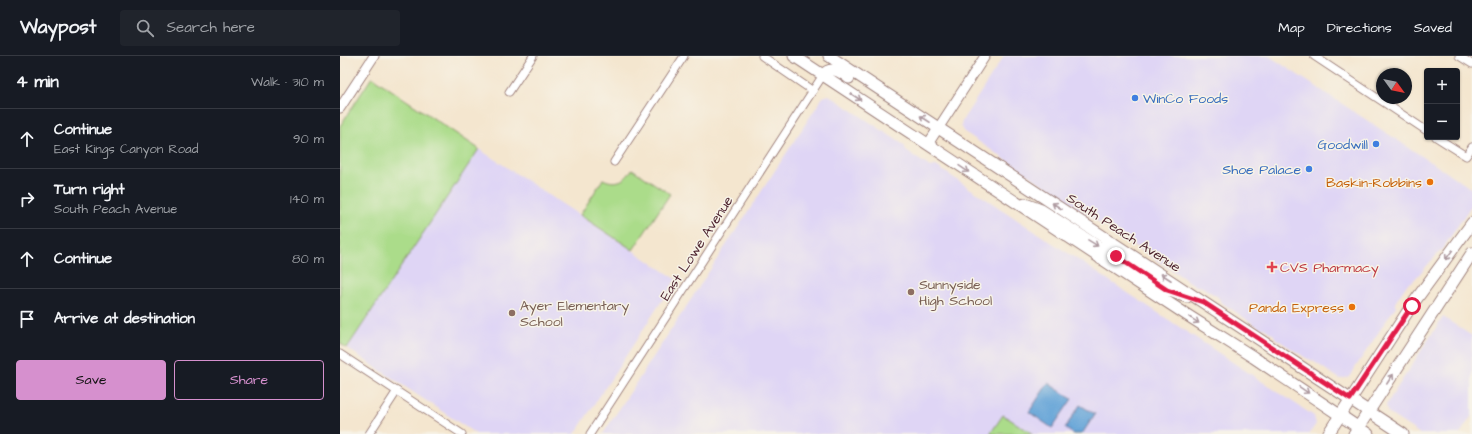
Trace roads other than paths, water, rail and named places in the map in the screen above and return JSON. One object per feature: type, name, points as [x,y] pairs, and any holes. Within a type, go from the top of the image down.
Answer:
[{"type":"main road","points":[[794,56],[1193,320],[1254,357],[1340,415],[1356,431],[1368,434]]},
{"type":"main road","name":"South Peach Avenue","points":[[829,56],[884,94],[1403,434]]},
{"type":"main road","points":[[823,75],[829,70],[837,71],[878,96],[884,94]]},
{"type":"main road","points":[[1010,198],[1041,210],[1099,247],[1105,247],[1112,242]]},
{"type":"main road","points":[[1328,434],[1412,306],[1472,223]]},
{"type":"main road","points":[[1356,431],[1472,253]]},
{"type":"main road","points":[[1101,259],[1104,255],[1108,254],[1116,256],[1167,290],[1203,302]]},
{"type":"street","points":[[340,108],[374,56]]},
{"type":"street","points":[[509,92],[533,56]]},
{"type":"street","points":[[614,162],[684,56]]},
{"type":"street","points":[[762,56],[813,91]]},
{"type":"street","points":[[928,144],[985,56]]},
{"type":"street","points":[[1460,56],[1472,64]]},
{"type":"street","points":[[1317,57],[1424,129]]},
{"type":"street","name":"East Lowe Avenue","points":[[590,434],[823,75]]},
{"type":"street","points":[[1441,140],[1466,156],[1472,146]]},
{"type":"street","points":[[340,354],[462,434]]},
{"type":"street","points":[[369,434],[397,391]]},
{"type":"water","points":[[1048,383],[1072,399],[1052,428],[1029,412]]},
{"type":"water","points":[[1080,405],[1095,414],[1082,434],[1073,434],[1065,428]]},
{"type":"place","name":"WinCo Foods","points":[[1135,98]]},
{"type":"place","name":"Goodwill","points":[[1376,144]]},
{"type":"place","name":"Shoe Palace","points":[[1309,169]]},
{"type":"place","name":"Baskin-Robbins","points":[[1430,182]]},
{"type":"place","name":"CVS Pharmacy","points":[[1272,267]]},
{"type":"place","name":"Sunnyside High School","points":[[911,292]]},
{"type":"place","name":"Panda Express","points":[[1352,307]]},
{"type":"place","name":"Ayer Elementary School","points":[[512,313]]}]
